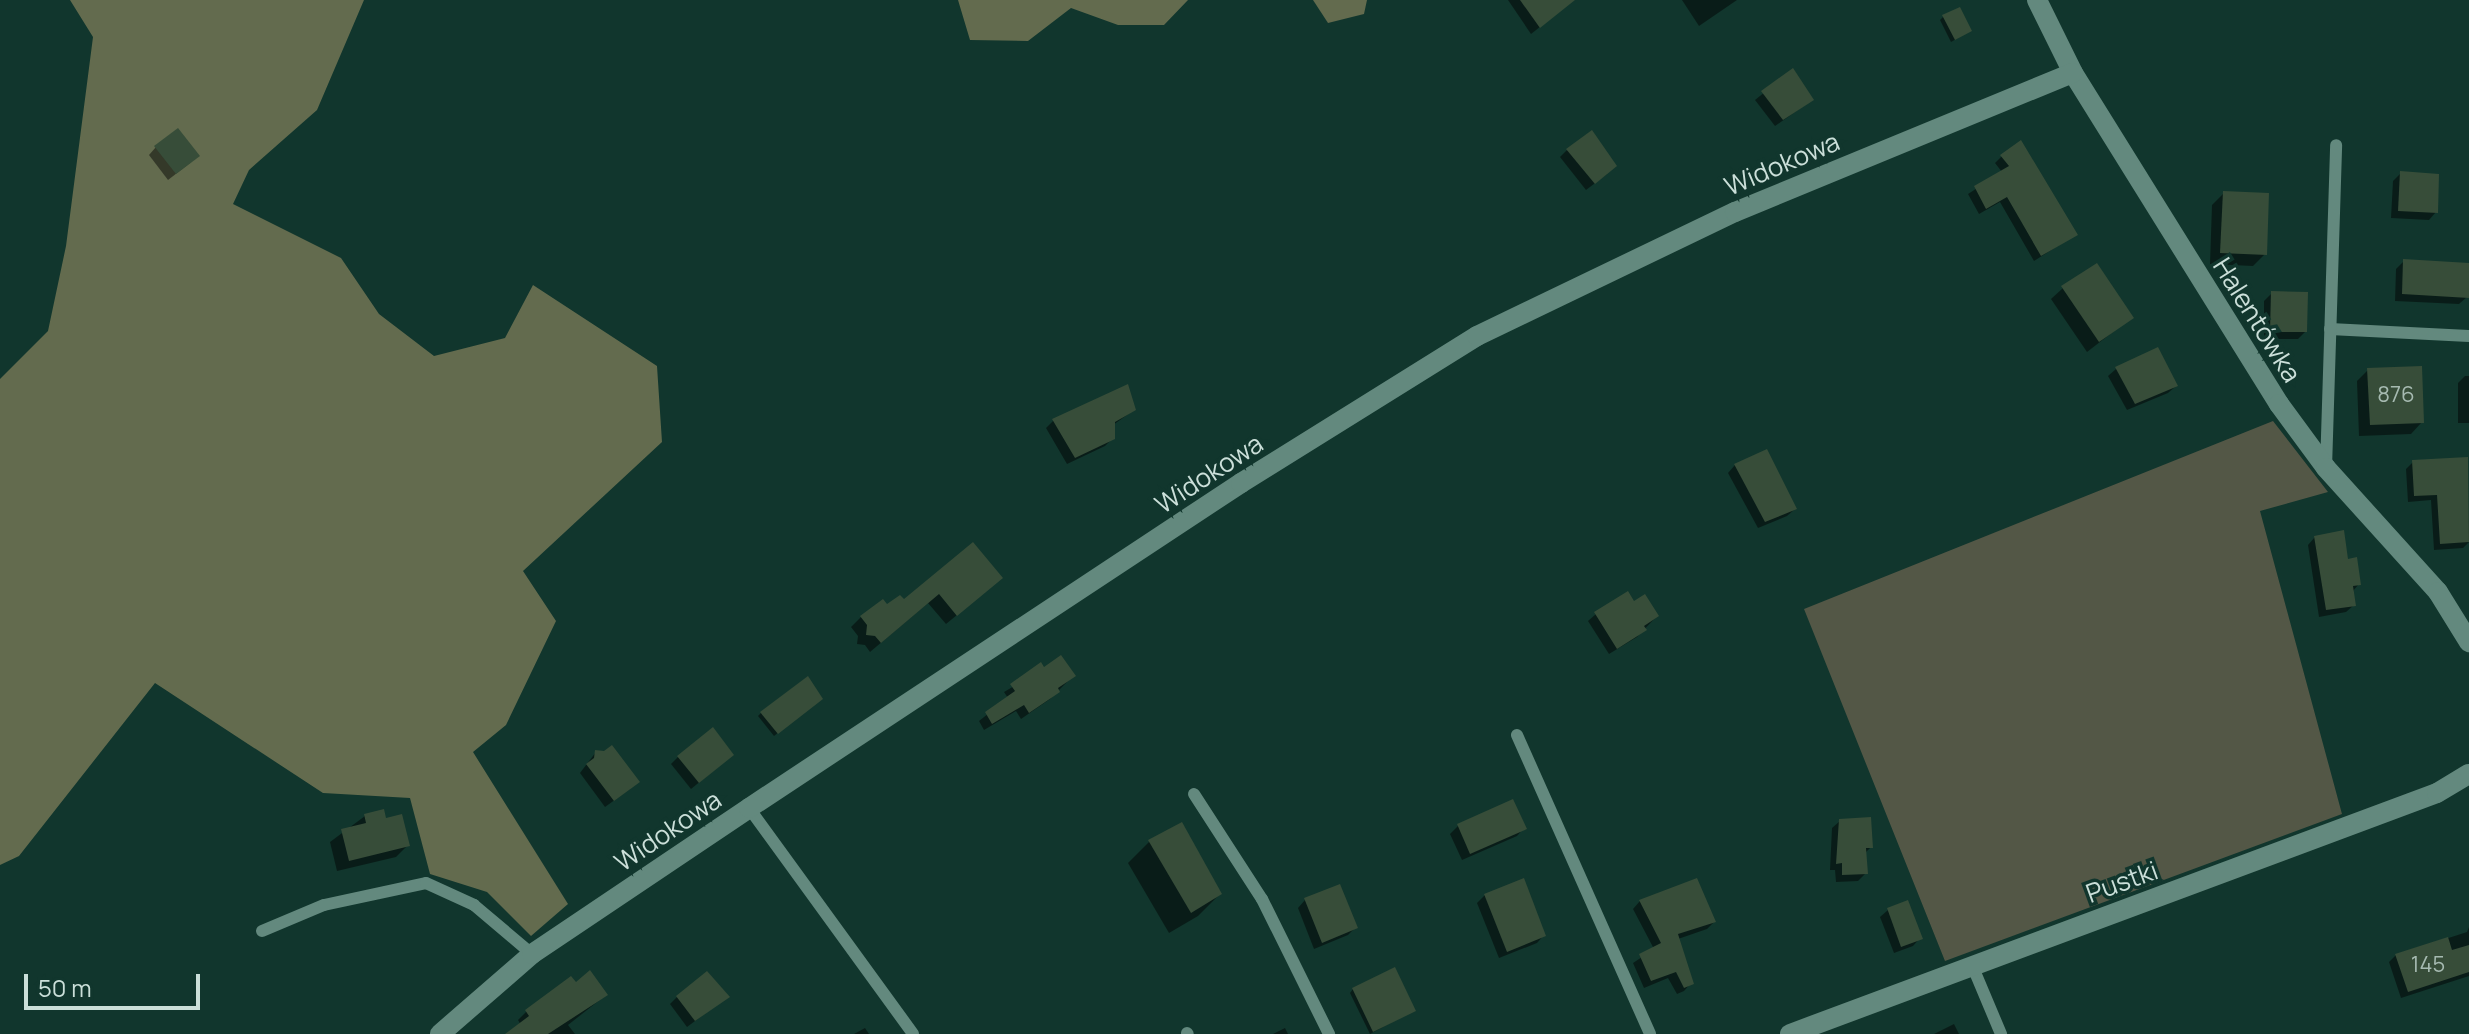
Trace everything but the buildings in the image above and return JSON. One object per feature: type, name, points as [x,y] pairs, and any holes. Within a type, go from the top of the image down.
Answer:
[{"type":"street","name":"Halentówka","points":[[2037,0],[2073,73],[2279,404],[2326,468],[2438,592],[2469,642]]},
{"type":"street","name":"Widokowa","points":[[440,1034],[532,954],[1241,483],[1477,336],[1735,212],[2073,73]]},
{"type":"street","name":"Pustki","points":[[1790,1034],[2437,793],[2469,774]]},
{"type":"lane","points":[[2326,468],[2336,145]]},
{"type":"lane","points":[[2330,329],[2469,336]]},
{"type":"lane","points":[[1517,735],[1650,1034]]},
{"type":"lane","points":[[1194,794],[1262,899],[1329,1034]]},
{"type":"lane","points":[[749,808],[913,1034]]},
{"type":"lane","points":[[262,931],[324,905],[426,883],[474,905],[532,954]]},
{"type":"lane","points":[[1972,965],[2001,1034]]},
{"type":"green space","points":[[70,0],[364,0],[317,110],[249,170],[233,204],[341,258],[379,314],[434,356],[505,338],[533,285],[657,366],[662,442],[523,571],[556,621],[506,725],[473,752],[568,904],[531,936],[487,892],[430,874],[410,798],[323,793],[155,683],[19,856],[0,865],[0,379],[48,331],[66,246],[93,37]]},
{"type":"green space","points":[[958,0],[1188,0],[1164,25],[1118,25],[1071,8],[1028,41],[970,40]]},
{"type":"green space","points":[[1313,0],[1367,0],[1364,14],[1328,23]]},
{"type":"green space","points":[[2273,421],[2328,492],[2260,511],[2342,814],[1945,961],[1804,609]]}]
